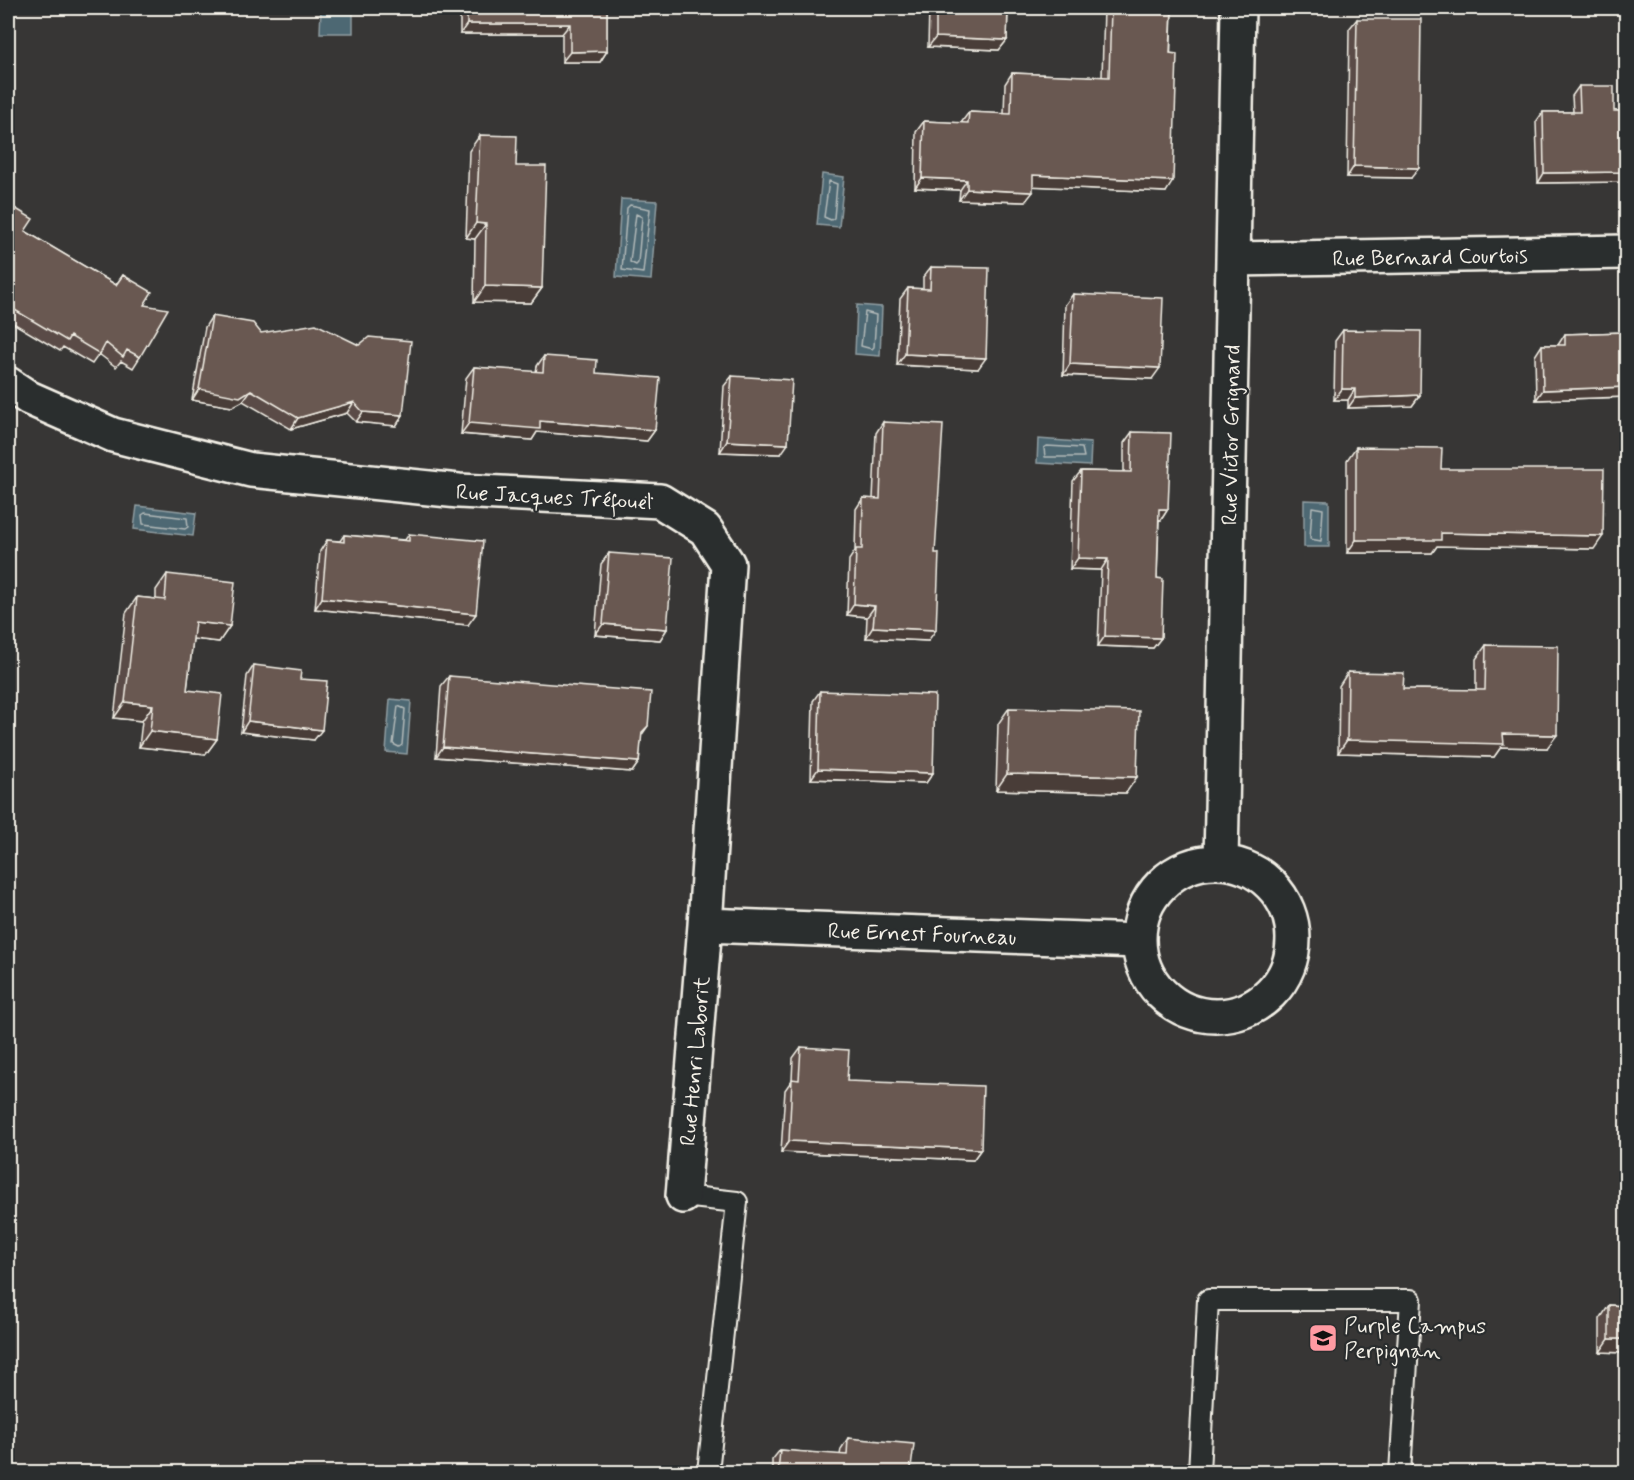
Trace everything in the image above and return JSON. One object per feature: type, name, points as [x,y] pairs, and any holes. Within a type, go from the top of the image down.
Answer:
[{"type":"street","name":"Rue Victor Grignard","points":[[1221,862],[1238,8]]},
{"type":"street","name":"Rue Bernard Courtois","points":[[1233,259],[1626,252]]},
{"type":"street","name":"Rue Jacques Tréfouël","points":[[8,384],[29,398],[113,435],[251,470],[459,491],[660,501],[705,529],[728,564],[705,926]]},
{"type":"street","points":[[1221,862],[1246,867],[1268,881],[1287,909],[1293,925],[1293,950],[1285,975],[1270,995],[1248,1010],[1224,1016],[1199,1015],[1175,1005],[1156,988],[1143,967],[1139,941],[1142,916],[1154,893],[1172,875],[1196,864],[1221,862]]},
{"type":"street","name":"Rue Ernest Fourneau","points":[[705,926],[1139,941]]},
{"type":"street","name":"Rue Henri Laborit","points":[[682,1196],[705,926]]},
{"type":"lane","points":[[682,1196],[737,1202],[708,1473]]},
{"type":"lane","points":[[1199,1473],[1208,1300],[1411,1300],[1400,1473]]},
{"type":"water","points":[[321,8],[353,8],[353,33],[320,33]]},
{"type":"water","points":[[822,174],[844,177],[839,227],[817,225]]},
{"type":"water","points":[[621,199],[657,201],[651,280],[616,277]]},
{"type":"water","points":[[857,305],[882,307],[880,356],[855,354]]},
{"type":"water","points":[[1038,439],[1091,443],[1090,466],[1037,463]]},
{"type":"water","points":[[1304,500],[1329,501],[1329,547],[1304,547]]},
{"type":"water","points":[[137,506],[196,513],[193,536],[134,529]]},
{"type":"water","points":[[390,699],[411,701],[407,754],[386,752]]},
{"type":"building","points":[[467,8],[607,8],[607,51],[570,52],[570,24],[467,24]]},
{"type":"building","points":[[936,8],[1008,8],[1007,40],[936,37]]},
{"type":"building","points":[[1111,8],[1172,8],[1170,53],[1177,54],[1173,181],[1033,175],[1033,192],[967,189],[967,180],[922,178],[924,121],[968,123],[969,112],[1011,114],[1012,73],[1109,77]]},
{"type":"building","points":[[1357,19],[1421,19],[1419,168],[1354,166]]},
{"type":"building","points":[[1579,86],[1614,86],[1614,111],[1626,111],[1626,172],[1544,173],[1543,112],[1580,112]]},
{"type":"building","points":[[480,135],[517,136],[516,166],[546,166],[542,288],[485,286],[486,224],[476,223]]},
{"type":"building","points":[[8,204],[33,219],[25,231],[116,285],[123,275],[152,292],[144,305],[168,309],[140,357],[127,350],[123,357],[106,343],[100,354],[70,336],[67,341],[8,306]]},
{"type":"building","points":[[931,267],[989,268],[986,358],[905,354],[908,288],[930,289]]},
{"type":"building","points":[[1073,294],[1163,298],[1160,368],[1070,364]]},
{"type":"building","points":[[212,316],[253,323],[261,333],[316,324],[359,345],[369,337],[411,341],[403,415],[363,412],[354,402],[298,418],[251,390],[240,397],[199,389]]},
{"type":"building","points":[[1343,330],[1421,331],[1420,395],[1355,398],[1355,389],[1342,389]]},
{"type":"building","points":[[1626,332],[1626,387],[1543,390],[1542,345],[1565,345],[1565,334]]},
{"type":"building","points":[[544,356],[597,360],[596,373],[660,378],[655,430],[540,421],[540,429],[469,423],[474,367],[543,372]]},
{"type":"building","points":[[732,376],[792,380],[788,444],[727,441]]},
{"type":"building","points":[[883,422],[943,425],[935,553],[939,553],[936,630],[873,627],[875,606],[854,604],[856,549],[862,549],[863,498],[880,499]]},
{"type":"building","points":[[1132,432],[1171,433],[1168,509],[1159,509],[1157,578],[1163,579],[1161,638],[1105,636],[1108,559],[1078,558],[1081,471],[1131,472]]},
{"type":"building","points":[[1356,447],[1442,448],[1441,469],[1604,469],[1603,536],[1441,533],[1441,540],[1356,540]]},
{"type":"building","points":[[409,534],[483,541],[476,614],[322,598],[327,540],[344,542],[344,535],[409,541]]},
{"type":"building","points":[[609,553],[673,558],[667,629],[603,624]]},
{"type":"building","points":[[167,574],[235,582],[230,626],[195,622],[187,690],[222,694],[217,739],[150,731],[153,705],[125,702],[137,597],[165,600]]},
{"type":"building","points":[[1486,645],[1558,646],[1557,735],[1503,734],[1504,744],[1347,740],[1348,672],[1404,673],[1403,689],[1485,690]]},
{"type":"building","points":[[254,665],[301,671],[300,679],[327,681],[322,730],[248,721]]},
{"type":"building","points":[[449,676],[651,692],[648,726],[642,732],[639,762],[443,747]]},
{"type":"building","points":[[820,691],[935,695],[933,773],[818,769]]},
{"type":"building","points":[[1009,708],[1139,711],[1137,777],[1007,774]]},
{"type":"building","points":[[801,1047],[849,1050],[847,1081],[983,1086],[981,1149],[789,1141],[792,1079],[799,1080]]},
{"type":"building","points":[[1609,1305],[1626,1306],[1626,1339],[1609,1339]]},
{"type":"building","points":[[848,1438],[914,1444],[911,1468],[919,1469],[918,1473],[778,1473],[780,1450],[847,1455]]},
{"type":"place","name":"Purple Campus Perpignan","points":[[1323,1338]]}]
